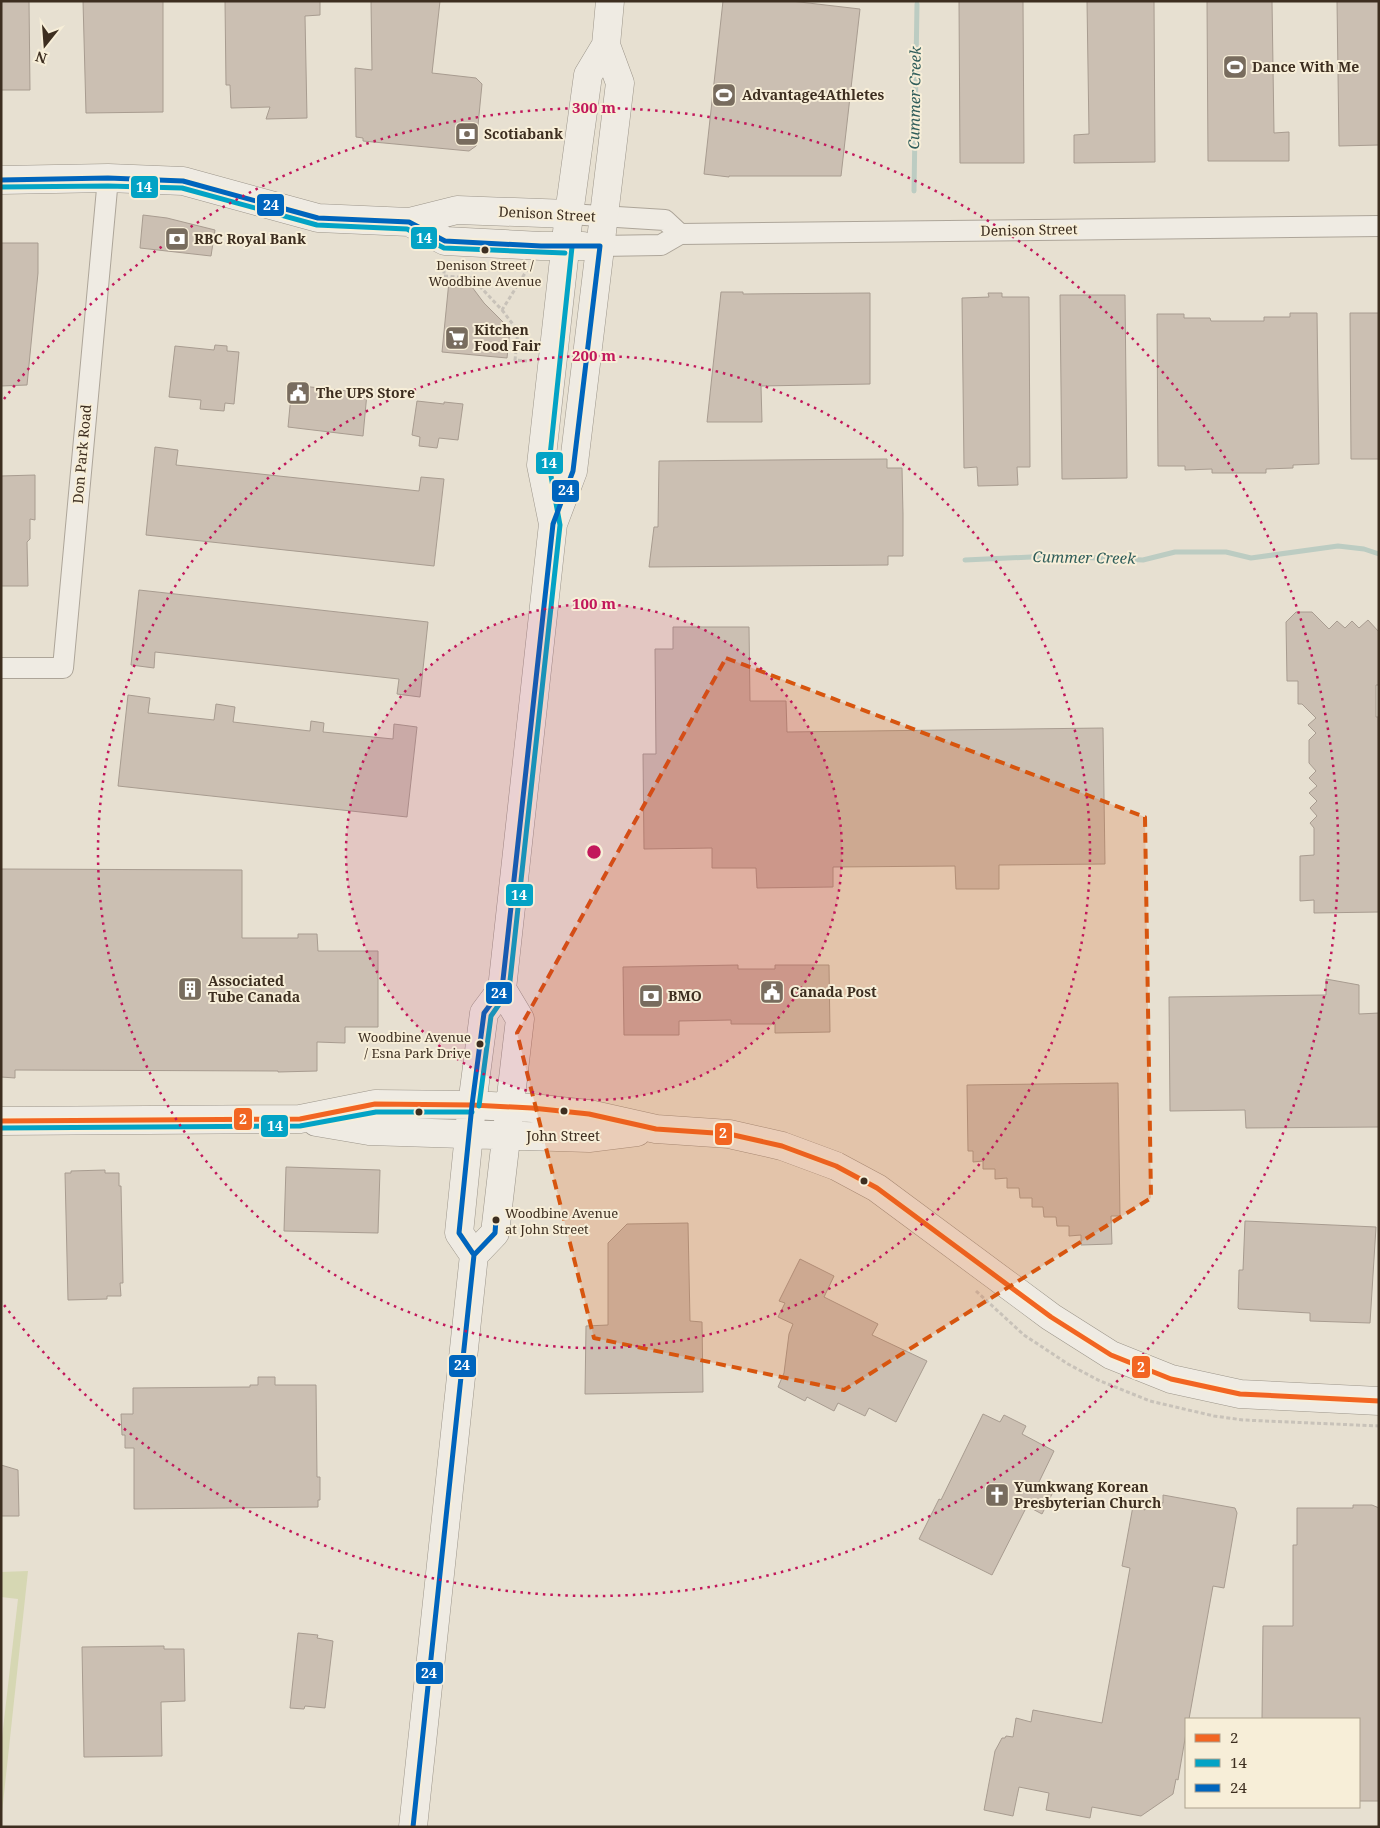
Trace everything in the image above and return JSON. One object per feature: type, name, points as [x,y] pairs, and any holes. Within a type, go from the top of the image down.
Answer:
[{"type":"main road","points":[[553,524],[541,465],[565,246],[588,75],[606,45],[610,1]]},
{"type":"main road","points":[[474,1255],[459,1233],[472,1105],[484,1013],[502,989],[553,524],[573,472],[620,82],[606,45]]},
{"type":"main road","name":"Denison Street","points":[[1,180],[108,178],[183,182],[318,218],[409,222],[457,210],[569,214]]},
{"type":"main road","name":"Denison Street","points":[[409,222],[446,241],[600,246]]},
{"type":"main road","points":[[413,1827],[474,1255],[494,1233],[520,1019],[502,989]]},
{"type":"main road","name":"John Street","points":[[300,1119],[375,1104],[510,1107],[589,1114],[656,1129],[730,1134],[782,1146],[836,1166],[877,1188],[1051,1317],[1111,1355],[1172,1379],[1240,1394],[1379,1401]]},
{"type":"main road","points":[[1,1121],[300,1119]]},
{"type":"main road","name":"John Street","points":[[300,1119],[369,1131],[589,1138],[656,1129]]},
{"type":"street","name":"Don Park Road","points":[[1,668],[63,668],[108,178]]},
{"type":"street","name":"Denison Street","points":[[569,214],[665,220],[680,234]]},
{"type":"street","name":"Denison Street","points":[[600,246],[661,245],[680,234],[1379,226]]},
{"type":"path","points":[[444,263],[444,276],[472,278],[502,310],[518,330],[514,360],[527,361]]},
{"type":"path","points":[[502,310],[528,270]]},
{"type":"highlighted area","points":[[726,658],[1145,817],[1151,1198],[844,1390],[594,1338],[517,1033]]},
{"type":"green space","points":[[28,1571],[1,1822],[1,1746],[18,1599],[1,1597],[1,1572]]},
{"type":"building","points":[[1,1],[29,1],[30,90],[1,90]]},
{"type":"building","points":[[83,1],[163,1],[163,112],[86,113]]},
{"type":"building","points":[[225,1],[320,1],[320,15],[305,16],[307,118],[266,119],[270,107],[231,108],[230,85],[226,85]]},
{"type":"building","points":[[371,1],[440,1],[432,73],[476,78],[482,84],[476,146],[469,151],[363,141],[363,138],[356,137],[355,68],[372,70]]},
{"type":"building","points":[[723,1],[791,1],[860,9],[841,176],[729,177],[704,174]]},
{"type":"building","points":[[959,1],[1023,1],[1024,163],[960,163]]},
{"type":"building","points":[[1087,1],[1154,1],[1155,162],[1074,163],[1074,135],[1089,134]]},
{"type":"building","points":[[1207,1],[1272,1],[1274,133],[1289,132],[1289,161],[1208,161]]},
{"type":"building","points":[[1337,1],[1379,1],[1379,145],[1339,146]]},
{"type":"building","name":"RBC Royal Bank","points":[[143,215],[167,218],[215,230],[211,256],[140,248]]},
{"type":"building","points":[[1,243],[38,243],[38,273],[27,385],[1,386]]},
{"type":"building","points":[[449,281],[469,283],[484,303],[510,329],[507,358],[442,352]]},
{"type":"building","points":[[721,292],[743,292],[743,294],[870,293],[870,384],[761,386],[762,422],[707,422]]},
{"type":"building","points":[[988,293],[1002,293],[1002,297],[1029,297],[1030,467],[1017,467],[1018,485],[978,486],[977,467],[964,468],[962,298],[989,297]]},
{"type":"building","points":[[1060,295],[1125,295],[1127,478],[1062,479]]},
{"type":"building","points":[[1290,313],[1317,313],[1319,464],[1293,465],[1293,468],[1266,469],[1266,473],[1212,473],[1212,469],[1185,470],[1185,466],[1158,466],[1157,314],[1184,314],[1184,318],[1210,318],[1211,321],[1264,321],[1264,317],[1290,317]]},
{"type":"building","points":[[1350,313],[1379,313],[1379,459],[1351,459]]},
{"type":"building","points":[[215,345],[227,346],[227,351],[239,352],[234,404],[225,403],[224,411],[200,409],[201,400],[169,397],[175,346],[214,350]]},
{"type":"building","points":[[292,385],[367,393],[363,436],[288,427]]},
{"type":"building","points":[[417,401],[463,404],[458,440],[439,438],[437,448],[419,446],[420,437],[412,435]]},
{"type":"building","points":[[155,447],[178,450],[176,465],[419,491],[421,477],[444,479],[434,566],[146,535]]},
{"type":"building","points":[[887,459],[887,468],[902,468],[903,514],[903,556],[888,556],[888,565],[649,567],[654,527],[658,527],[659,461]]},
{"type":"building","points":[[35,475],[35,520],[30,519],[30,539],[27,542],[28,586],[1,586],[1,476]]},
{"type":"building","points":[[139,590],[428,622],[420,697],[397,694],[399,679],[155,652],[154,668],[131,665]]},
{"type":"building","points":[[1296,612],[1312,612],[1329,629],[1337,621],[1345,628],[1352,621],[1359,628],[1368,620],[1379,632],[1379,685],[1376,685],[1376,717],[1378,717],[1379,912],[1314,913],[1314,900],[1300,901],[1300,856],[1314,855],[1314,828],[1310,823],[1317,816],[1310,808],[1317,801],[1309,793],[1317,786],[1309,778],[1316,771],[1309,763],[1309,740],[1316,733],[1308,725],[1316,718],[1302,704],[1298,704],[1298,681],[1287,681],[1286,622]]},
{"type":"building","points":[[673,627],[749,627],[750,701],[786,701],[787,732],[1103,728],[1105,864],[999,865],[999,889],[956,889],[955,866],[833,867],[833,887],[757,888],[756,868],[712,868],[712,848],[644,849],[643,754],[656,754],[655,649],[673,649]]},
{"type":"building","points":[[128,695],[150,698],[148,713],[214,720],[216,704],[235,707],[233,722],[310,731],[311,721],[324,723],[323,732],[393,739],[394,724],[417,727],[407,817],[118,786]]},
{"type":"building","name":"Associated Tube Canada","points":[[1,869],[242,870],[242,938],[298,938],[298,934],[317,934],[318,951],[378,951],[378,1027],[345,1027],[345,1043],[317,1042],[317,1071],[15,1070],[15,1078],[1,1077]]},
{"type":"building","points":[[738,965],[738,969],[775,969],[775,965],[829,965],[830,1032],[775,1033],[775,1024],[731,1024],[731,1020],[679,1021],[679,1035],[624,1035],[623,967]]},
{"type":"building","points":[[1326,979],[1359,985],[1359,1014],[1379,1013],[1379,1127],[1246,1128],[1245,1110],[1170,1111],[1169,997],[1326,995]]},
{"type":"building","points":[[1118,1083],[1120,1216],[1111,1216],[1112,1244],[1081,1245],[1081,1235],[1069,1236],[1069,1226],[1057,1226],[1056,1217],[1044,1217],[1043,1207],[1032,1207],[1032,1198],[1020,1198],[1019,1188],[1007,1188],[1007,1178],[995,1179],[995,1169],[983,1169],[983,1161],[973,1162],[973,1151],[968,1151],[967,1085]]},
{"type":"building","points":[[286,1167],[380,1170],[378,1233],[284,1231]]},
{"type":"building","points":[[105,1170],[105,1173],[119,1173],[119,1186],[121,1186],[123,1283],[120,1283],[121,1296],[107,1296],[107,1299],[68,1300],[65,1173],[71,1173],[71,1171]]},
{"type":"building","points":[[1245,1221],[1376,1227],[1370,1323],[1310,1321],[1310,1313],[1239,1309],[1239,1270],[1243,1270]]},
{"type":"building","points":[[688,1223],[690,1321],[702,1322],[703,1392],[585,1394],[586,1326],[608,1325],[608,1243],[627,1224]]},
{"type":"building","points":[[800,1259],[834,1276],[824,1297],[878,1324],[872,1335],[927,1361],[896,1422],[869,1408],[865,1416],[838,1403],[834,1411],[807,1397],[805,1401],[778,1387],[784,1373],[789,1334],[793,1324],[778,1317],[785,1303],[779,1301]]},
{"type":"building","points":[[258,1377],[275,1377],[275,1385],[316,1385],[317,1477],[320,1477],[320,1500],[318,1500],[318,1507],[134,1509],[134,1448],[125,1448],[125,1435],[122,1435],[121,1414],[133,1414],[133,1388],[250,1387],[250,1385],[258,1385]]},
{"type":"building","name":"Yumkwang Korean Presbyterian Church","points":[[983,1414],[1000,1422],[1004,1415],[1026,1426],[1022,1434],[1054,1451],[1038,1484],[1053,1492],[1042,1514],[1027,1506],[992,1575],[919,1539],[939,1499],[941,1500]]},
{"type":"building","points":[[1,1465],[18,1470],[19,1516],[1,1516]]},
{"type":"building","points":[[1163,1495],[1235,1508],[1237,1513],[1224,1588],[1213,1586],[1189,1718],[1185,1718],[1185,1739],[1178,1780],[1176,1779],[1173,1794],[1141,1816],[1092,1807],[1090,1818],[1046,1810],[1049,1793],[1019,1787],[1013,1816],[984,1810],[995,1751],[1002,1738],[1006,1736],[1013,1737],[1016,1718],[1031,1722],[1033,1710],[1102,1723],[1130,1568],[1122,1566],[1133,1506],[1145,1510],[1147,1499],[1163,1503]]},
{"type":"building","points":[[1353,1505],[1372,1505],[1379,1508],[1379,1801],[1360,1801],[1360,1718],[1262,1718],[1263,1626],[1293,1626],[1293,1545],[1297,1545],[1297,1508],[1353,1508]]},
{"type":"building","points":[[298,1633],[318,1635],[317,1638],[333,1641],[325,1708],[305,1706],[304,1709],[290,1708]]},
{"type":"building","points":[[164,1646],[164,1649],[184,1649],[185,1701],[161,1702],[162,1756],[84,1757],[82,1647]]},
{"type":"waterway","name":"Cummer Creek","points":[[914,191],[917,4]]},
{"type":"waterway","name":"Cummer Creek","points":[[965,560],[1051,556],[1143,560],[1175,552],[1226,552],[1251,558],[1338,546],[1364,549],[1379,554]]},
{"type":"transit line","name":"24","points":[[1,180],[108,178],[183,181],[318,218],[409,222],[445,241],[541,246],[600,246],[573,471],[553,524],[502,989],[484,1013],[472,1105],[459,1233],[474,1255]]},
{"type":"transit line","name":"14","points":[[1,187],[108,186],[182,188],[317,225],[407,229],[444,248],[565,253]]},
{"type":"transit line","name":"14","points":[[479,1106],[491,1016],[509,990],[560,525],[549,465],[572,247]]},
{"type":"transit line","name":"2","points":[[1,1121],[300,1119],[375,1104],[472,1105],[532,1108],[589,1114],[656,1129],[729,1134],[782,1146],[836,1166],[877,1188],[1051,1317],[1111,1355],[1171,1379],[1240,1394],[1379,1401]]},
{"type":"transit line","name":"14","points":[[1,1128],[300,1126],[376,1112],[472,1112]]},
{"type":"transit line","name":"24","points":[[413,1827],[474,1255],[495,1233],[496,1220]]},
{"type":"place","name":"Dance With Me","points":[[1235,67]]},
{"type":"place","name":"Advantage4Athletes","points":[[724,95]]},
{"type":"place","name":"Scotiabank","points":[[467,134]]},
{"type":"place","name":"RBC Royal Bank","points":[[177,239]]},
{"type":"place","name":"Denison Street / Woodbine Avenue","points":[[485,250]]},
{"type":"place","name":"Kitchen Food Fair","points":[[457,338]]},
{"type":"place","name":"The UPS Store","points":[[298,393]]},
{"type":"place","name":"Associated Tube Canada","points":[[190,989]]},
{"type":"place","name":"Canada Post","points":[[772,992]]},
{"type":"place","name":"BMO","points":[[651,996]]},
{"type":"place","name":"Woodbine Avenue / Esna Park Drive","points":[[480,1044]]},
{"type":"place","name":"Woodbine Avenue at John Street","points":[[496,1220]]},
{"type":"place","name":"Yumkwang Korean Presbyterian Church","points":[[997,1495]]}]
